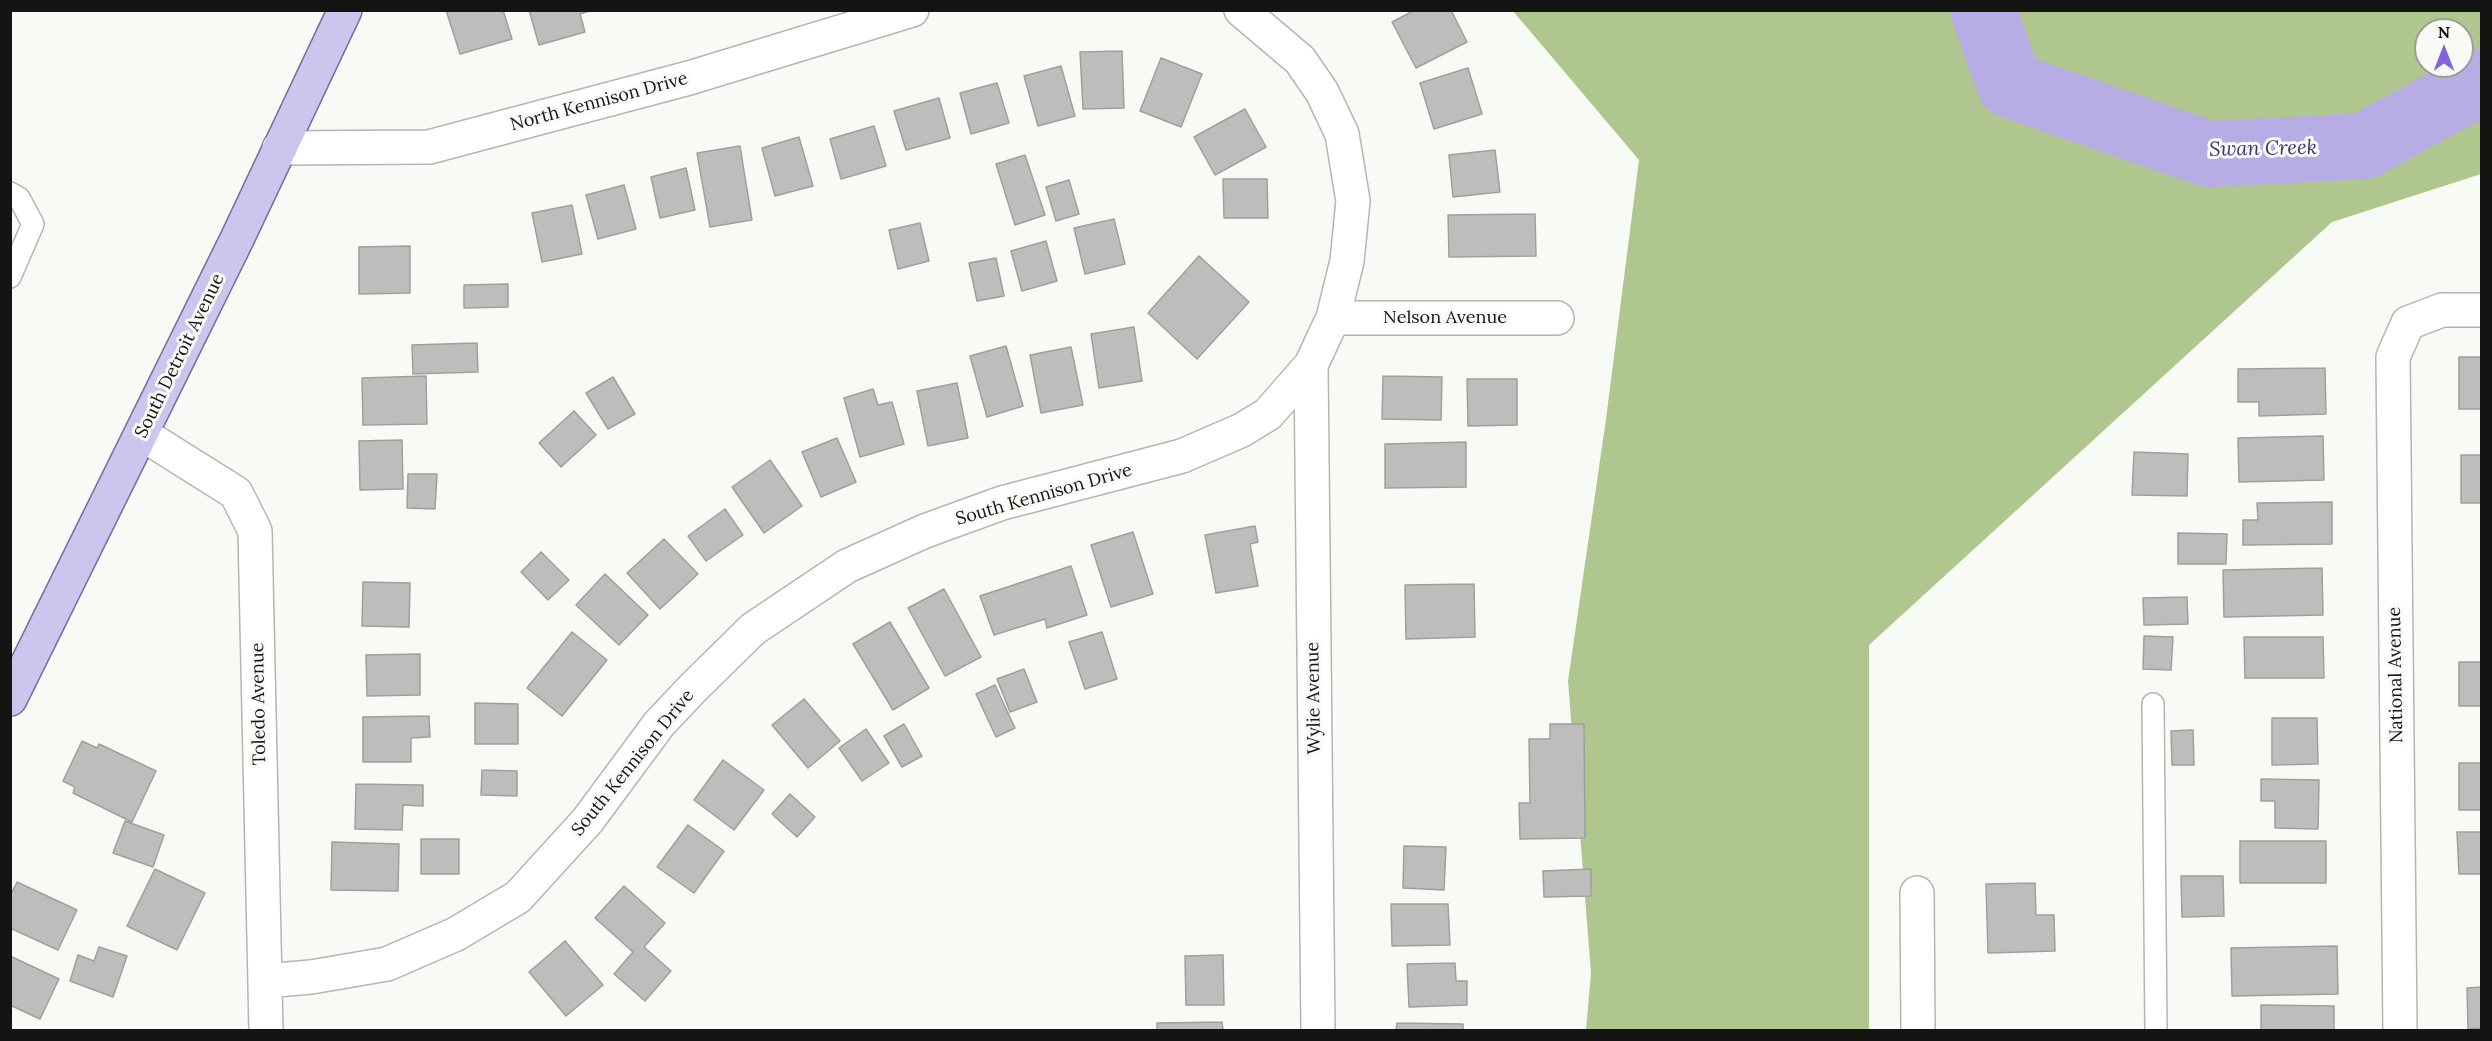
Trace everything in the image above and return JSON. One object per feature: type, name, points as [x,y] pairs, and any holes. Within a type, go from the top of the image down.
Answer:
[{"type":"main road","name":"South Detroit Avenue","points":[[13,687],[142,434],[345,10]]},
{"type":"street","name":"North Kennison Drive","points":[[279,148],[429,147],[689,78],[912,10]]},
{"type":"street","points":[[1241,10],[1300,60],[1322,92],[1342,134],[1353,201],[1347,261],[1333,318],[1311,365]]},
{"type":"street","name":"National Avenue","points":[[2400,1030],[2393,357],[2408,322],[2442,310],[2481,310]]},
{"type":"street","name":"Nelson Avenue","points":[[1333,318],[1557,318]]},
{"type":"street","name":"South Kennison Drive","points":[[265,981],[311,977],[387,964],[456,934],[518,897],[588,820],[659,724],[693,687],[753,629],[848,566],[925,531],[1002,503],[1182,456],[1242,430],[1268,414],[1311,365]]},
{"type":"street","name":"Wylie Avenue","points":[[1311,365],[1318,1030]]},
{"type":"street","name":"Toledo Avenue","points":[[142,434],[236,493],[255,531],[266,1030]]},
{"type":"street","points":[[1917,893],[1918,1030]]},
{"type":"lane","points":[[10,193],[19,198],[33,224],[10,277]]},
{"type":"lane","points":[[2153,704],[2156,1030]]},
{"type":"green space","points":[[1513,11],[2481,11],[2481,174],[2332,222],[1869,645],[1869,1030],[1586,1030],[1591,973],[1568,681],[1606,419],[1639,160]]},
{"type":"building","points":[[446,10],[503,10],[512,39],[460,54]]},
{"type":"building","points":[[529,10],[593,10],[580,14],[585,32],[539,45]]},
{"type":"building","points":[[1415,10],[1451,10],[1467,42],[1416,68],[1392,22]]},
{"type":"building","points":[[1122,51],[1124,108],[1083,109],[1080,52]]},
{"type":"building","points":[[1161,58],[1202,74],[1181,127],[1140,111]]},
{"type":"building","points":[[1061,66],[1075,116],[1038,126],[1024,76]]},
{"type":"building","points":[[1468,68],[1482,114],[1434,129],[1420,83]]},
{"type":"building","points":[[997,83],[1009,123],[971,134],[960,93]]},
{"type":"building","points":[[939,98],[950,138],[906,150],[894,111]]},
{"type":"building","points":[[1245,109],[1266,147],[1215,175],[1194,137]]},
{"type":"building","points":[[874,126],[886,166],[841,179],[830,139]]},
{"type":"building","points":[[799,137],[813,186],[775,196],[762,148]]},
{"type":"building","points":[[740,146],[752,220],[710,227],[697,153]]},
{"type":"building","points":[[1495,150],[1500,192],[1453,197],[1449,155]]},
{"type":"building","points":[[1025,155],[1045,215],[1015,225],[996,164]]},
{"type":"building","points":[[686,168],[695,210],[660,218],[651,177]]},
{"type":"building","points":[[1223,179],[1267,179],[1268,218],[1224,218]]},
{"type":"building","points":[[1069,180],[1079,214],[1056,221],[1046,187]]},
{"type":"building","points":[[624,185],[636,229],[598,239],[586,195]]},
{"type":"building","points":[[572,205],[582,254],[542,262],[532,213]]},
{"type":"building","points":[[1535,214],[1536,256],[1449,257],[1448,215]]},
{"type":"building","points":[[1114,219],[1125,264],[1085,274],[1074,228]]},
{"type":"building","points":[[920,223],[929,261],[898,269],[889,230]]},
{"type":"building","points":[[1046,241],[1057,281],[1022,291],[1011,251]]},
{"type":"building","points":[[410,246],[410,293],[359,294],[359,247]]},
{"type":"building","points":[[1199,256],[1249,302],[1197,359],[1148,313]]},
{"type":"building","points":[[996,258],[1004,296],[977,301],[969,263]]},
{"type":"building","points":[[508,284],[508,307],[464,308],[464,285]]},
{"type":"building","points":[[1134,327],[1142,381],[1099,388],[1091,334]]},
{"type":"building","points":[[477,343],[478,372],[413,374],[412,345]]},
{"type":"building","points":[[1006,346],[1023,406],[987,417],[970,356]]},
{"type":"building","points":[[1071,347],[1083,405],[1041,413],[1030,355]]},
{"type":"building","points":[[2459,357],[2482,357],[2482,409],[2459,409]]},
{"type":"building","points":[[2325,368],[2326,414],[2259,416],[2259,402],[2238,402],[2238,369]]},
{"type":"building","points":[[426,376],[427,424],[363,425],[362,378]]},
{"type":"building","points":[[1383,376],[1442,377],[1441,420],[1382,419]]},
{"type":"building","points":[[613,377],[635,414],[608,429],[586,393]]},
{"type":"building","points":[[1467,379],[1517,379],[1517,425],[1468,426]]},
{"type":"building","points":[[957,383],[968,438],[928,446],[917,391]]},
{"type":"building","points":[[873,389],[878,405],[892,402],[904,444],[860,457],[844,398]]},
{"type":"building","points":[[574,411],[596,435],[561,467],[539,443]]},
{"type":"building","points":[[2323,436],[2324,480],[2239,482],[2238,438]]},
{"type":"building","points":[[837,438],[856,482],[821,497],[802,452]]},
{"type":"building","points":[[402,440],[403,489],[360,490],[359,441]]},
{"type":"building","points":[[1466,442],[1466,487],[1385,488],[1385,444]]},
{"type":"building","points":[[2134,452],[2188,454],[2187,496],[2132,495]]},
{"type":"building","points":[[2461,455],[2482,455],[2482,503],[2461,503]]},
{"type":"building","points":[[770,460],[802,506],[764,533],[732,487]]},
{"type":"building","points":[[408,474],[437,474],[435,509],[407,508]]},
{"type":"building","points":[[2332,502],[2332,544],[2243,545],[2243,520],[2258,520],[2257,503]]},
{"type":"building","points":[[725,509],[743,535],[706,561],[688,536]]},
{"type":"building","points":[[1255,526],[1258,542],[1250,544],[1258,586],[1216,593],[1205,535]]},
{"type":"building","points":[[1133,532],[1153,594],[1111,607],[1091,545]]},
{"type":"building","points":[[2178,533],[2227,534],[2226,564],[2178,564]]},
{"type":"building","points":[[664,539],[698,574],[660,609],[627,573]]},
{"type":"building","points":[[541,552],[569,580],[548,600],[521,572]]},
{"type":"building","points":[[1071,566],[1087,615],[1047,628],[1045,619],[994,635],[980,596]]},
{"type":"building","points":[[2322,568],[2323,615],[2224,617],[2223,570]]},
{"type":"building","points":[[605,574],[648,615],[619,645],[576,605]]},
{"type":"building","points":[[363,582],[410,583],[409,627],[362,626]]},
{"type":"building","points":[[1474,584],[1475,637],[1406,639],[1405,585]]},
{"type":"building","points":[[944,589],[981,657],[945,676],[908,608]]},
{"type":"building","points":[[2187,597],[2188,624],[2144,625],[2143,598]]},
{"type":"building","points":[[890,622],[929,688],[893,710],[853,644]]},
{"type":"building","points":[[572,632],[607,660],[562,716],[527,688]]},
{"type":"building","points":[[1102,632],[1117,679],[1085,689],[1069,642]]},
{"type":"building","points":[[2144,636],[2173,637],[2171,670],[2143,669]]},
{"type":"building","points":[[2244,637],[2323,637],[2324,678],[2245,678]]},
{"type":"building","points":[[420,654],[420,695],[367,696],[366,655]]},
{"type":"building","points":[[2459,662],[2482,662],[2482,706],[2459,706]]},
{"type":"building","points":[[1024,669],[1037,702],[1010,712],[997,679]]},
{"type":"building","points":[[995,685],[1015,728],[996,737],[976,694]]},
{"type":"building","points":[[804,699],[840,741],[808,768],[772,725]]},
{"type":"building","points":[[475,703],[518,704],[518,744],[475,744]]},
{"type":"building","points":[[429,716],[430,737],[411,738],[411,762],[363,762],[363,717]]},
{"type":"building","points":[[2272,718],[2317,718],[2318,764],[2272,765]]},
{"type":"building","points":[[904,724],[922,756],[902,767],[884,736]]},
{"type":"building","points":[[1550,724],[1584,724],[1585,838],[1520,839],[1519,803],[1530,803],[1529,739],[1550,739]]},
{"type":"building","points":[[866,729],[889,763],[862,781],[839,748]]},
{"type":"building","points":[[2193,730],[2194,765],[2172,765],[2171,731]]},
{"type":"building","points":[[82,741],[97,748],[99,744],[156,771],[132,822],[73,793],[75,787],[63,781]]},
{"type":"building","points":[[723,760],[764,790],[734,830],[694,800]]},
{"type":"building","points":[[2459,763],[2482,763],[2482,810],[2459,810]]},
{"type":"building","points":[[482,770],[517,771],[517,796],[481,795]]},
{"type":"building","points":[[2261,779],[2319,780],[2318,829],[2275,828],[2275,801],[2261,801]]},
{"type":"building","points":[[356,784],[423,785],[423,806],[403,805],[402,830],[355,829]]},
{"type":"building","points":[[790,794],[815,817],[797,837],[772,814]]},
{"type":"building","points":[[125,821],[164,835],[153,867],[113,853]]},
{"type":"building","points":[[688,825],[724,851],[694,893],[657,867]]},
{"type":"building","points":[[2457,832],[2482,832],[2482,874],[2459,874]]},
{"type":"building","points":[[421,839],[459,839],[459,874],[421,874]]},
{"type":"building","points":[[2240,841],[2326,841],[2326,883],[2240,883]]},
{"type":"building","points":[[332,842],[399,844],[398,891],[331,890]]},
{"type":"building","points":[[1404,846],[1446,847],[1444,890],[1403,888]]},
{"type":"building","points":[[155,869],[205,893],[177,950],[127,926]]},
{"type":"building","points":[[1591,869],[1591,896],[1544,897],[1543,871]]},
{"type":"building","points":[[2181,876],[2223,876],[2224,916],[2182,917]]},
{"type":"building","points":[[17,882],[77,910],[58,950],[10,928],[10,896]]},
{"type":"building","points":[[2035,883],[2036,915],[2054,915],[2055,951],[1988,953],[1986,884]]},
{"type":"building","points":[[624,886],[665,923],[644,947],[671,971],[645,1001],[614,974],[633,952],[595,918]]},
{"type":"building","points":[[1391,904],[1448,904],[1450,945],[1392,946]]},
{"type":"building","points":[[565,941],[603,985],[566,1016],[529,972]]},
{"type":"building","points":[[2337,946],[2338,994],[2232,996],[2231,948]]},
{"type":"building","points":[[99,947],[127,956],[113,997],[70,981],[78,955],[94,961]]},
{"type":"building","points":[[1223,955],[1224,1005],[1186,1005],[1185,956]]},
{"type":"building","points":[[10,956],[59,979],[40,1019],[10,1005]]},
{"type":"building","points":[[1455,963],[1456,981],[1467,981],[1467,1005],[1409,1007],[1407,964]]},
{"type":"building","points":[[2482,987],[2482,1028],[2468,1029],[2467,988]]},
{"type":"building","points":[[2261,1005],[2334,1006],[2334,1030],[2261,1030]]},
{"type":"building","points":[[1222,1022],[1223,1030],[1157,1030],[1157,1023]]},
{"type":"building","points":[[1397,1023],[1463,1024],[1463,1030],[1396,1030]]},
{"type":"waterway","name":"Swan Creek","points":[[1983,10],[2010,85],[2209,154],[2364,146],[2482,81]]}]
